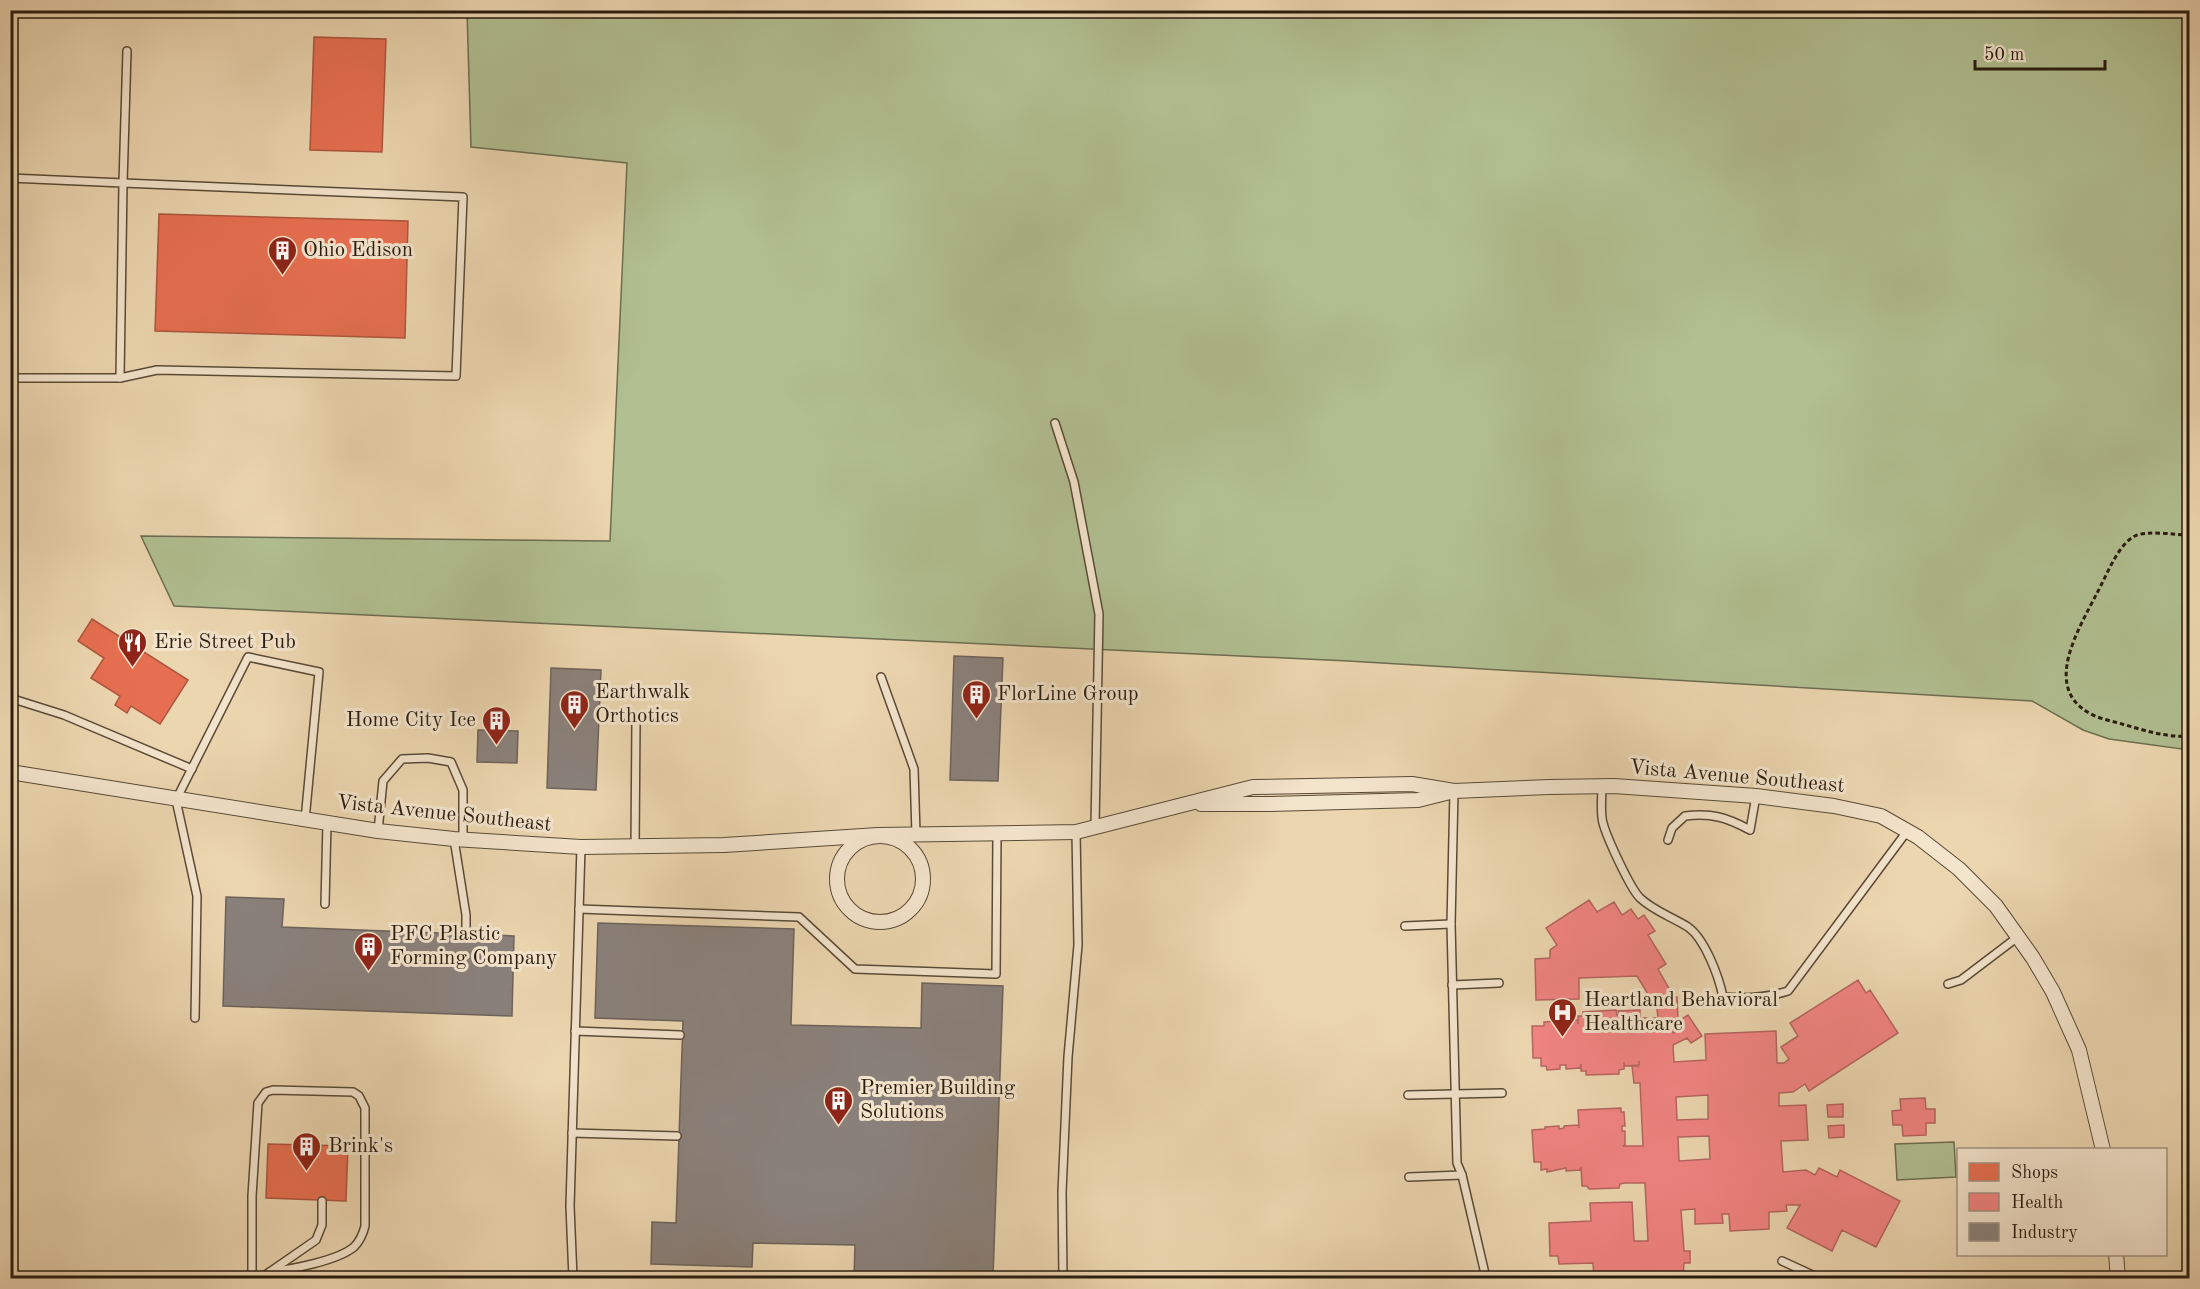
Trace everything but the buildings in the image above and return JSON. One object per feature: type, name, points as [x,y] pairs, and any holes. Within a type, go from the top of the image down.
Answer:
[{"type":"street","name":"Vista Avenue Southeast","points":[[10,772],[378,831],[581,847],[724,845],[878,835],[1076,832],[1187,804],[1418,800],[1454,791],[1602,786],[1756,796],[1861,810],[1881,816],[1908,830],[1939,852],[1978,886],[2019,936],[2053,992],[2079,1050],[2103,1148]]},
{"type":"street","name":"Vista Avenue Southeast","points":[[878,835],[893,837],[906,843],[916,854],[923,867],[924,882],[920,896],[912,909],[900,918],[886,922],[872,922],[859,917],[840,897],[837,883],[837,869],[843,856],[852,845],[864,838],[878,835]]},
{"type":"street","points":[[2116,1256],[2118,1278]]},
{"type":"lane","points":[[120,378],[127,51]]},
{"type":"lane","points":[[10,178],[463,197],[456,376],[157,370],[120,378],[10,378]]},
{"type":"lane","points":[[1055,423],[1074,482],[1099,614],[1095,827]]},
{"type":"lane","points":[[195,1018],[197,896],[176,800],[248,657],[319,672],[305,820]]},
{"type":"lane","points":[[881,676],[914,769],[916,834]]},
{"type":"lane","points":[[10,698],[64,715],[192,769]]},
{"type":"lane","points":[[635,848],[636,721]]},
{"type":"lane","points":[[378,831],[383,781],[402,759],[428,758],[451,762],[463,790],[458,839],[466,928]]},
{"type":"lane","points":[[1602,786],[1603,823],[1638,896],[1651,907],[1691,929],[1718,975],[1723,997],[1746,999],[1772,996],[1788,991],[1908,830]]},
{"type":"lane","points":[[1454,791],[1451,924],[1457,1163],[1462,1175],[1486,1278]]},
{"type":"lane","points":[[1668,840],[1672,828],[1684,816],[1718,816],[1750,830],[1756,796]]},
{"type":"lane","points":[[326,904],[327,824]]},
{"type":"lane","points":[[1063,1278],[1062,1192],[1068,1057],[1078,945],[1076,832]]},
{"type":"lane","points":[[579,909],[799,917],[855,969],[996,974],[997,834]]},
{"type":"lane","points":[[581,847],[570,1206],[573,1278],[600,1278]]},
{"type":"lane","points":[[1405,926],[1451,924]]},
{"type":"lane","points":[[1948,984],[1961,981],[2019,936]]},
{"type":"lane","points":[[1452,985],[1499,983]]},
{"type":"lane","points":[[575,1031],[680,1035]]},
{"type":"lane","points":[[252,1278],[252,1196],[256,1120],[261,1096],[273,1090],[353,1092],[359,1096],[365,1108],[365,1226],[361,1238],[345,1253],[300,1268],[270,1272]]},
{"type":"lane","points":[[1407,1095],[1502,1093]]},
{"type":"lane","points":[[572,1133],[677,1136]]},
{"type":"lane","points":[[1409,1177],[1462,1175]]},
{"type":"lane","points":[[261,1278],[316,1240],[322,1225],[322,1201]]},
{"type":"lane","points":[[1782,1261],[1819,1278]]},
{"type":"path","points":[[2190,535],[2140,534],[2125,544],[2081,626],[2070,654],[2066,675],[2069,695],[2079,706],[2094,716],[2161,734],[2190,736]]},
{"type":"green space","points":[[467,11],[2189,11],[2189,750],[2109,739],[2083,730],[2032,701],[1348,661],[174,606],[141,536],[610,541],[627,163],[471,147]]},
{"type":"green space","points":[[1954,1142],[1956,1177],[1897,1180],[1895,1144]]},
{"type":"place","name":"Ohio Edison","points":[[282,276]]},
{"type":"place","name":"Erie Street Pub","points":[[133,668]]},
{"type":"place","name":"FlorLine Group","points":[[976,720]]},
{"type":"place","name":"Earthwalk Orthotics","points":[[574,730]]},
{"type":"place","name":"Home City Ice","points":[[497,746]]},
{"type":"place","name":"PFC Plastic Forming Company","points":[[369,972]]},
{"type":"place","name":"Heartland Behavioral Healthcare","points":[[1563,1038]]},
{"type":"place","name":"Premier Building Solutions","points":[[839,1126]]},
{"type":"place","name":"Brink's","points":[[307,1172]]}]
